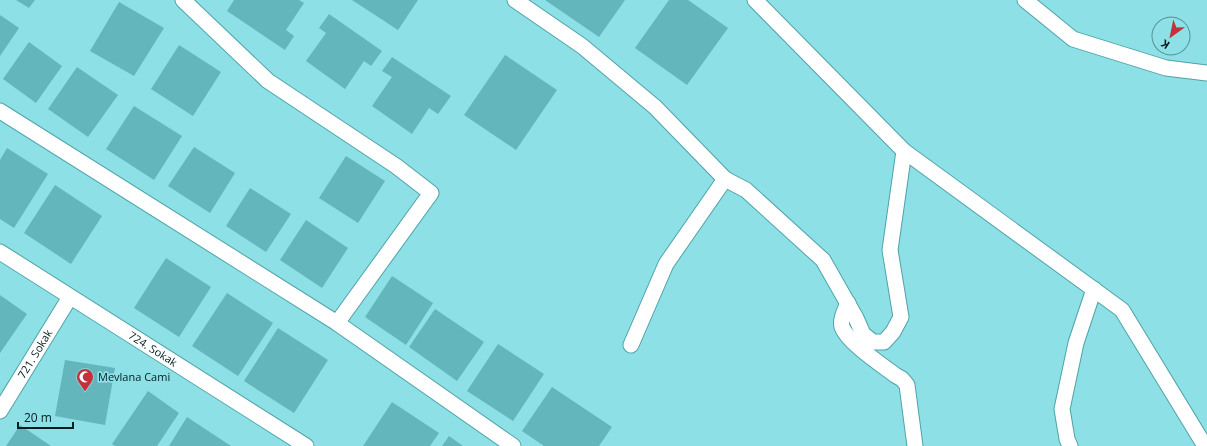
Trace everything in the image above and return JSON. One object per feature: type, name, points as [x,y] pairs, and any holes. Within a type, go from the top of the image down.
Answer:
[{"type":"street","points":[[183,0],[268,81],[396,166],[431,193],[337,323]]},
{"type":"street","points":[[515,0],[582,46],[655,107],[725,180],[746,190],[823,260],[856,318],[862,334],[873,342],[884,342],[893,332],[901,317],[890,250],[904,151]]},
{"type":"street","points":[[755,0],[904,151],[1122,310],[1205,446]]},
{"type":"street","points":[[1025,0],[1073,39],[1166,68],[1207,73]]},
{"type":"street","points":[[0,110],[337,323],[513,446]]},
{"type":"street","points":[[631,345],[666,264],[725,180]]},
{"type":"street","name":"724. Sokak","points":[[0,252],[306,446]]},
{"type":"street","points":[[1070,446],[1067,439],[1062,409],[1076,343],[1094,290]]},
{"type":"street","name":"721. Sokak","points":[[0,411],[70,297]]},
{"type":"street","points":[[848,303],[842,319],[842,327],[853,343],[902,379],[907,385],[915,446]]},
{"type":"building","points":[[16,0],[35,0],[29,8]]},
{"type":"building","points":[[234,0],[299,0],[304,3],[286,30],[294,36],[285,50],[227,11]]},
{"type":"building","points":[[352,0],[418,0],[398,30]]},
{"type":"building","points":[[545,0],[625,0],[599,37]]},
{"type":"building","points":[[669,0],[688,0],[728,28],[687,85],[635,48]]},
{"type":"building","points":[[119,2],[164,28],[134,76],[90,51]]},
{"type":"building","points":[[329,14],[382,51],[371,66],[364,61],[345,89],[306,61],[326,33],[319,28]]},
{"type":"building","points":[[0,15],[19,28],[0,56]]},
{"type":"building","points":[[29,42],[62,66],[36,103],[3,79]]},
{"type":"building","points":[[179,45],[221,72],[193,116],[151,89]]},
{"type":"building","points":[[505,55],[557,90],[516,150],[464,115]]},
{"type":"building","points":[[392,57],[451,96],[438,114],[429,108],[412,134],[372,106],[392,77],[382,71]]},
{"type":"building","points":[[77,67],[118,95],[88,137],[48,109]]},
{"type":"building","points":[[134,106],[182,136],[154,180],[106,149]]},
{"type":"building","points":[[194,147],[235,173],[210,213],[168,186]]},
{"type":"building","points":[[7,148],[48,174],[14,228],[0,219],[0,160]]},
{"type":"building","points":[[346,156],[385,181],[358,223],[319,198]]},
{"type":"building","points":[[55,185],[102,216],[71,264],[24,233]]},
{"type":"building","points":[[250,188],[291,214],[266,252],[226,226]]},
{"type":"building","points":[[306,220],[348,248],[322,288],[280,260]]},
{"type":"building","points":[[166,258],[211,287],[179,337],[134,308]]},
{"type":"building","points":[[392,276],[433,303],[406,345],[365,317]]},
{"type":"building","points":[[227,293],[273,323],[238,376],[192,346]]},
{"type":"building","points":[[0,295],[27,314],[0,353]]},
{"type":"building","points":[[435,309],[484,342],[457,381],[409,347]]},
{"type":"building","points":[[278,328],[328,360],[294,413],[244,381]]},
{"type":"building","points":[[498,344],[544,374],[513,421],[467,391]]},
{"type":"building","name":"Mevlana Cami","points":[[65,360],[115,368],[105,425],[55,416]]},
{"type":"building","points":[[552,387],[612,427],[599,446],[544,446],[522,431]]},
{"type":"building","points":[[148,391],[179,413],[157,446],[115,446],[112,444]]},
{"type":"building","points":[[392,402],[439,433],[430,446],[363,446]]},
{"type":"building","points":[[187,417],[231,446],[169,446]]},
{"type":"building","points":[[20,425],[51,446],[6,446]]},
{"type":"building","points":[[449,436],[463,446],[442,446]]},
{"type":"place","name":"Mevlana Cami","points":[[85,392]]}]
